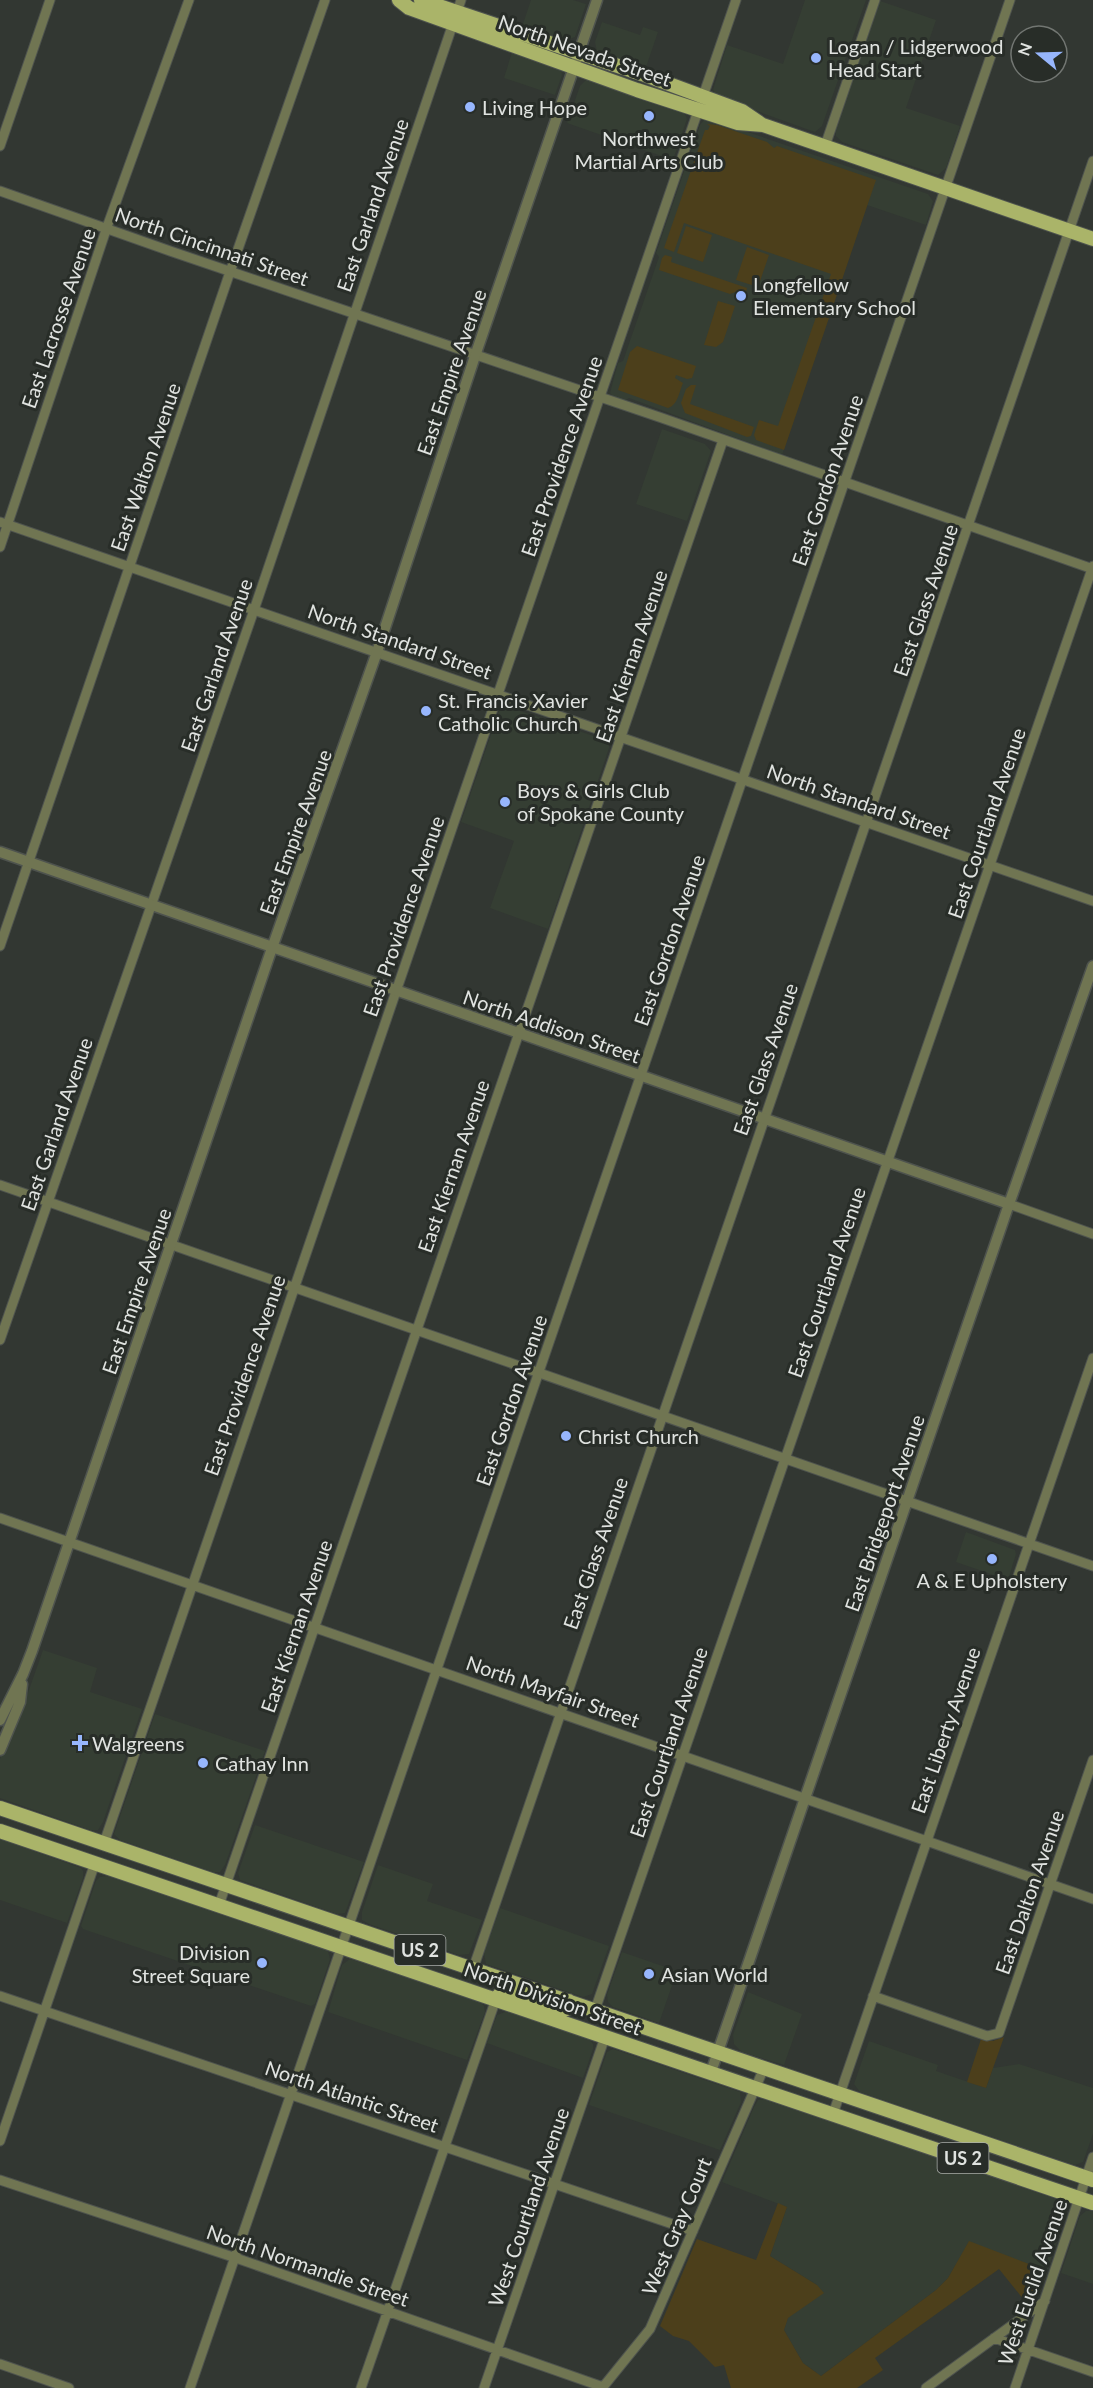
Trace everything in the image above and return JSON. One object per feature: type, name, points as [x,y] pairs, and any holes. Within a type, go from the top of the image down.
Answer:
[{"type":"main road","name":"North Nevada Street","points":[[399,0],[409,8],[574,68],[700,103],[742,111],[763,125],[1093,239]]},
{"type":"main road","name":"North Nevada Street","points":[[421,0],[460,5],[580,52],[700,103]]},
{"type":"main road","name":"North Division Street","points":[[0,1808],[840,2093],[1087,2189]]},
{"type":"main road","name":"North Division Street","points":[[0,1831],[832,2114],[1087,2189]]},
{"type":"main road","points":[[412,1970],[426,1966],[464,1978],[468,1977],[473,1969]]},
{"type":"main road","points":[[496,1999],[500,1994],[508,1992],[563,2010],[566,2009],[569,2001]]},
{"type":"street","points":[[0,147],[50,0]]},
{"type":"street","name":"East Lacrosse Avenue","points":[[0,547],[4,523],[189,0]]},
{"type":"street","name":"East Walton Avenue","points":[[0,946],[325,0]]},
{"type":"street","name":"East Empire Avenue","points":[[0,1720],[23,1674],[69,1542],[272,948],[377,652],[597,0]]},
{"type":"street","name":"East Providence Avenue","points":[[104,1843],[736,0]]},
{"type":"street","points":[[825,146],[875,0]]},
{"type":"street","name":"East Gordon Avenue","points":[[190,2388],[1010,0]]},
{"type":"street","name":"East Garland Avenue","points":[[0,1340],[254,610],[460,5]]},
{"type":"street","name":"East Glass Avenue","points":[[473,1969],[661,1415],[867,823],[1093,161]]},
{"type":"street","name":"North Cincinnati Street","points":[[0,191],[1093,568]]},
{"type":"street","name":"East Kiernan Avenue","points":[[219,1905],[723,440]]},
{"type":"street","name":"North Standard Street","points":[[4,523],[1093,901]]},
{"type":"street","name":"East Courtland Avenue","points":[[595,2010],[1093,568]]},
{"type":"street","name":"North Addison Street","points":[[0,852],[1093,1234]]},
{"type":"street","name":"East Bridgeport Avenue","points":[[711,2072],[1093,966]]},
{"type":"street","points":[[0,1185],[1093,1566]]},
{"type":"street","name":"East Liberty Avenue","points":[[832,2114],[1093,1358]]},
{"type":"street","name":"North Mayfair Street","points":[[0,1518],[1093,1899]]},
{"type":"street","name":"East Empire Avenue","points":[[0,1750],[20,1702],[23,1674]]},
{"type":"street","name":"East Dalton Avenue","points":[[873,1996],[987,2036],[996,2035],[1000,2030],[1093,1760]]},
{"type":"street","points":[[0,2141],[95,1863]]},
{"type":"street","name":"North Atlantic Street","points":[[0,1996],[693,2231]]},
{"type":"street","points":[[361,2388],[496,1999]]},
{"type":"street","name":"West Courtland Avenue","points":[[484,2388],[605,2037]]},
{"type":"street","name":"West Gray Court","points":[[603,2387],[650,2329],[764,2068]]},
{"type":"street","name":"West Euclid Avenue","points":[[1015,2388],[1087,2189],[1093,2157]]},
{"type":"street","name":"North Normandie Street","points":[[0,2180],[236,2258],[603,2387]]},
{"type":"street","points":[[926,2388],[1045,2301]]},
{"type":"street","points":[[994,2338],[1093,2372]]},
{"type":"street","points":[[0,2364],[69,2388]]},
{"type":"shaded area","points":[[531,0],[573,0],[586,4],[575,37],[564,41],[522,27]]},
{"type":"shaded area","name":"Logan / Lidgerwood Head Start","points":[[805,0],[866,0],[822,126],[815,132],[718,97],[713,90],[727,45],[783,64]]},
{"type":"shaded area","points":[[880,1],[936,20],[906,108],[960,126],[946,168],[938,175],[842,142],[836,136]]},
{"type":"shaded area","points":[[602,22],[640,35],[643,27],[658,32],[645,70],[597,52],[595,42]]},
{"type":"shaded area","points":[[512,52],[561,70],[562,75],[555,95],[504,78]]},
{"type":"shaded area","points":[[587,79],[684,112],[687,119],[673,160],[567,123],[580,86]]},
{"type":"shaded area","name":"Longfellow Elementary School","points":[[710,119],[928,194],[933,201],[926,225],[867,205],[782,455],[629,398],[624,401],[613,397],[610,393],[618,363],[623,361],[659,257],[656,253],[700,125],[704,120]]},
{"type":"shaded area","points":[[707,124],[717,125],[767,142],[774,148],[777,146],[876,180],[784,450],[756,440],[754,435],[759,420],[778,426],[831,274],[684,223],[674,252],[664,248],[705,130],[708,130],[710,126]]},
{"type":"shaded area","points":[[686,226],[712,235],[703,262],[677,253]]},
{"type":"shaded area","points":[[747,247],[769,255],[758,287],[736,280]]},
{"type":"shaded area","points":[[665,255],[672,257],[671,262],[747,288],[746,292],[741,290],[730,294],[659,270]]},
{"type":"shaded area","points":[[718,301],[735,306],[723,342],[716,347],[704,345]]},
{"type":"shaded area","points":[[637,346],[696,366],[692,378],[687,379],[676,375],[675,378],[683,383],[676,401],[668,408],[618,390],[630,352]]},
{"type":"shaded area","points":[[691,385],[696,385],[690,404],[754,427],[751,436],[747,437],[685,413],[681,403],[686,389]]},
{"type":"shaded area","points":[[662,429],[705,444],[711,451],[687,521],[636,504]]},
{"type":"shaded area","points":[[506,706],[609,743],[548,929],[490,908],[514,841],[461,822],[499,711]]},
{"type":"shaded area","points":[[966,1532],[1015,1550],[1016,1554],[1008,1580],[956,1562]]},
{"type":"shaded area","points":[[43,1650],[97,1668],[90,1692],[142,1709],[103,1822],[98,1830],[90,1830],[0,1798],[0,1759],[18,1721]]},
{"type":"shaded area","points":[[155,1714],[265,1751],[225,1865],[220,1872],[213,1872],[120,1840],[114,1834]]},
{"type":"shaded area","points":[[255,1825],[364,1862],[345,1913],[337,1914],[240,1880],[238,1873]]},
{"type":"shaded area","points":[[0,1839],[81,1868],[83,1878],[67,1923],[0,1900]]},
{"type":"shaded area","points":[[378,1865],[433,1884],[427,1901],[482,1920],[469,1954],[459,1955],[362,1920],[362,1912]]},
{"type":"shaded area","points":[[108,1876],[328,1951],[330,1959],[315,2004],[311,2006],[83,1929],[81,1926],[96,1881],[100,1877]]},
{"type":"shaded area","points":[[500,1908],[609,1946],[592,1994],[583,1997],[486,1964],[484,1953]]},
{"type":"shaded area","points":[[622,1952],[677,1971],[659,2023],[613,2007],[608,2002],[607,1995]]},
{"type":"shaded area","points":[[350,1959],[480,2002],[485,2012],[467,2060],[328,2012],[342,1965]]},
{"type":"shaded area","points":[[748,1992],[802,2014],[784,2065],[742,2052],[734,2044],[733,2035]]},
{"type":"shaded area","points":[[508,2011],[588,2038],[593,2044],[593,2049],[583,2078],[487,2043],[497,2015]]},
{"type":"shaded area","points":[[1004,2037],[986,2088],[967,2082],[981,2039],[993,2041]]},
{"type":"shaded area","points":[[869,2041],[938,2065],[936,2071],[986,2088],[993,2068],[1019,2064],[1093,2088],[1093,2134],[1083,2162],[1075,2165],[860,2092],[854,2084]]},
{"type":"shaded area","points":[[613,2049],[740,2092],[741,2102],[720,2150],[589,2105],[607,2052]]},
{"type":"shaded area","points":[[763,2099],[1062,2201],[1067,2210],[1047,2271],[969,2242],[948,2278],[936,2290],[821,2376],[803,2363],[784,2330],[788,2318],[817,2285],[770,2256],[787,2207],[722,2182],[754,2107],[758,2100]]},
{"type":"shaded area","points":[[778,2203],[787,2207],[770,2256],[817,2285],[824,2293],[788,2318],[784,2330],[803,2363],[821,2376],[936,2290],[948,2278],[969,2241],[1047,2271],[1038,2295],[1028,2305],[999,2269],[875,2358],[883,2370],[857,2388],[731,2388],[724,2365],[715,2367],[689,2341],[673,2336],[660,2326],[697,2239],[756,2260]]},
{"type":"shaded area","points":[[1086,2211],[1093,2211],[1093,2284],[1061,2273],[1080,2216]]},
{"type":"place","name":"Logan / Lidgerwood Head Start","points":[[816,58]]},
{"type":"place","name":"Living Hope","points":[[470,107]]},
{"type":"place","name":"Northwest Martial Arts Club","points":[[649,116]]},
{"type":"place","name":"Longfellow Elementary School","points":[[741,296]]},
{"type":"place","name":"St. Francis Xavier Catholic Church","points":[[426,711]]},
{"type":"place","name":"Boys & Girls Club of Spokane County","points":[[505,802]]},
{"type":"place","name":"Christ Church","points":[[566,1436]]},
{"type":"place","name":"A & E Upholstery","points":[[992,1559]]},
{"type":"place","name":"Walgreens","points":[[80,1743]]},
{"type":"place","name":"Cathay Inn","points":[[203,1763]]},
{"type":"place","name":"Division Street Square","points":[[262,1963]]},
{"type":"place","name":"Asian World","points":[[649,1974]]}]
